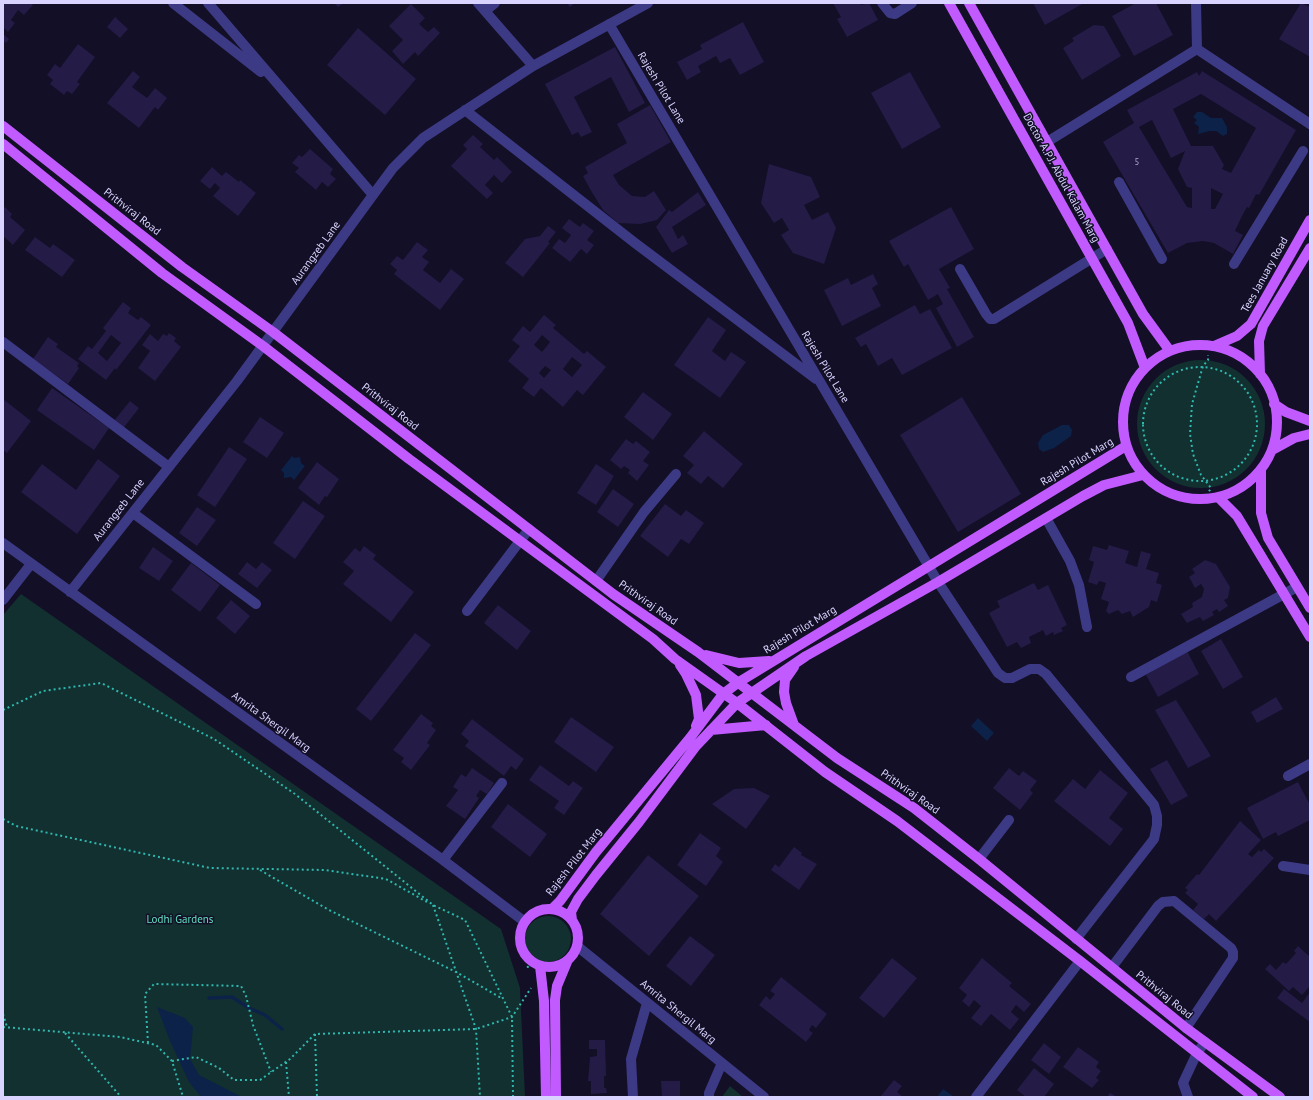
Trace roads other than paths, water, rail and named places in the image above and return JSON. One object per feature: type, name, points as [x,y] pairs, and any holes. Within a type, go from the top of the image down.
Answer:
[{"type":"main road","name":"Doctor A.P.J. Abdul Kalam Marg","points":[[948,3],[1128,323],[1145,368]]},
{"type":"main road","name":"Doctor A.P.J. Abdul Kalam Marg","points":[[969,3],[1143,314],[1170,351]]},
{"type":"main road","name":"Prithviraj Road","points":[[3,126],[182,267],[273,332],[596,581],[739,682],[837,758],[914,808],[980,859],[1186,1028],[1280,1097]]},
{"type":"main road","points":[[3,144],[162,273],[263,346],[409,459],[521,540],[653,639],[675,659],[737,703],[825,772],[897,821],[1080,961],[1253,1097]]},
{"type":"main road","name":"Tees January Road","points":[[1211,346],[1238,336],[1251,324],[1310,220]]},
{"type":"main road","points":[[1260,374],[1259,341],[1264,326],[1310,248]]},
{"type":"main road","points":[[1189,346],[1211,346],[1231,352],[1247,361],[1260,374],[1269,388],[1274,404],[1277,427],[1272,450],[1261,469],[1249,482],[1235,491],[1219,498],[1204,500],[1182,498],[1161,489],[1143,475],[1133,462],[1126,446],[1123,425],[1125,404],[1132,385],[1145,368],[1157,358],[1170,351],[1189,346]]},
{"type":"main road","points":[[1274,404],[1286,412],[1310,420]]},
{"type":"main road","points":[[1272,450],[1294,438],[1310,434]]},
{"type":"main road","name":"Rajesh Pilot Marg","points":[[552,909],[606,839],[690,738],[723,694],[739,682],[778,658],[1126,446]]},
{"type":"main road","points":[[1261,469],[1261,513],[1268,538],[1310,608]]},
{"type":"main road","points":[[556,1097],[555,1000],[557,986],[567,962],[573,955],[577,946],[578,932],[572,920],[571,912],[582,894],[696,746],[711,730],[737,703],[806,656],[938,582],[1104,485],[1143,475]]},
{"type":"main road","points":[[1219,498],[1237,516],[1310,636]]},
{"type":"main road","points":[[698,652],[711,657],[739,663],[767,662],[778,658]]},
{"type":"main road","points":[[795,725],[786,703],[785,680],[796,665],[806,656]]},
{"type":"main road","points":[[675,659],[692,685],[699,708],[699,719],[690,738]]},
{"type":"main road","points":[[711,730],[766,725]]},
{"type":"main road","points":[[567,962],[554,967],[540,966],[526,956],[520,939],[521,930],[525,922],[535,913],[552,909],[561,911],[572,920]]},
{"type":"main road","points":[[540,966],[544,1001],[546,1097]]},
{"type":"street","points":[[173,3],[280,86]]},
{"type":"street","points":[[208,3],[373,195]]},
{"type":"street","points":[[478,3],[533,66]]},
{"type":"street","points":[[485,11],[495,3]]},
{"type":"street","name":"Aurangzeb Lane","points":[[70,592],[263,346],[393,168],[423,138],[533,66],[648,3]]},
{"type":"street","points":[[882,3],[890,13],[895,14],[912,3]]},
{"type":"street","points":[[1196,3],[1196,49]]},
{"type":"street","name":"Rajesh Pilot Lane","points":[[609,24],[938,582],[998,673],[1005,678],[1012,678],[1030,669],[1039,669],[1046,674],[1154,805],[1157,816],[1154,839],[1076,939]]},
{"type":"street","points":[[1047,142],[1196,49]]},
{"type":"street","points":[[1196,49],[1310,124]]},
{"type":"street","points":[[465,110],[635,243],[820,382]]},
{"type":"street","points":[[1234,264],[1303,151]]},
{"type":"street","points":[[1119,182],[1162,259]]},
{"type":"street","points":[[960,269],[986,314],[990,319],[994,319],[1107,249]]},
{"type":"street","points":[[3,342],[169,467]]},
{"type":"street","points":[[596,581],[644,512],[676,474]]},
{"type":"street","points":[[133,513],[256,604]]},
{"type":"street","points":[[1046,518],[1072,568],[1079,586],[1087,627]]},
{"type":"street","points":[[466,611],[529,529]]},
{"type":"street","name":"Amrita Shergil Marg","points":[[3,544],[443,860],[525,922]]},
{"type":"street","points":[[3,600],[31,564]]},
{"type":"street","points":[[1131,677],[1297,587]]},
{"type":"street","points":[[1288,776],[1310,764]]},
{"type":"street","points":[[443,860],[502,783]]},
{"type":"street","points":[[980,859],[1008,820]]},
{"type":"street","points":[[1283,866],[1310,870]]},
{"type":"street","points":[[1112,967],[1158,906],[1163,902],[1174,901],[1231,948],[1233,952],[1232,958],[1186,1028]]},
{"type":"street","name":"Amrita Shergil Marg","points":[[577,946],[764,1097]]},
{"type":"street","points":[[976,1097],[1080,961]]},
{"type":"street","points":[[633,1097],[631,1059],[647,1003]]},
{"type":"street","points":[[1188,1097],[1184,1083],[1197,1054],[1205,1042]]},
{"type":"street","points":[[709,1097],[709,1093],[722,1063]]},
{"type":"water","points":[[1197,112],[1202,112],[1211,118],[1222,118],[1227,127],[1227,134],[1223,136],[1216,131],[1210,131],[1198,134],[1199,127],[1194,123],[1197,120],[1193,117]]},
{"type":"water","points":[[1062,425],[1069,425],[1072,430],[1071,436],[1054,448],[1043,452],[1039,449],[1038,443],[1043,435]]},
{"type":"water","points":[[292,456],[294,458],[300,457],[301,463],[305,466],[294,480],[291,477],[284,478],[284,473],[281,470]]},
{"type":"water","points":[[978,718],[994,733],[987,741],[971,726]]},
{"type":"water","points":[[157,1007],[185,1018],[193,1027],[190,1059],[199,1075],[242,1097],[201,1097],[189,1082],[170,1041]]},
{"type":"water","points":[[943,1089],[953,1096],[937,1097]]},
{"type":"waterway","points":[[209,998],[232,997],[249,1008],[265,1015],[282,1029]]},
{"type":"park label","name":"Lodhi Gardens","points":[[180,920]]}]
